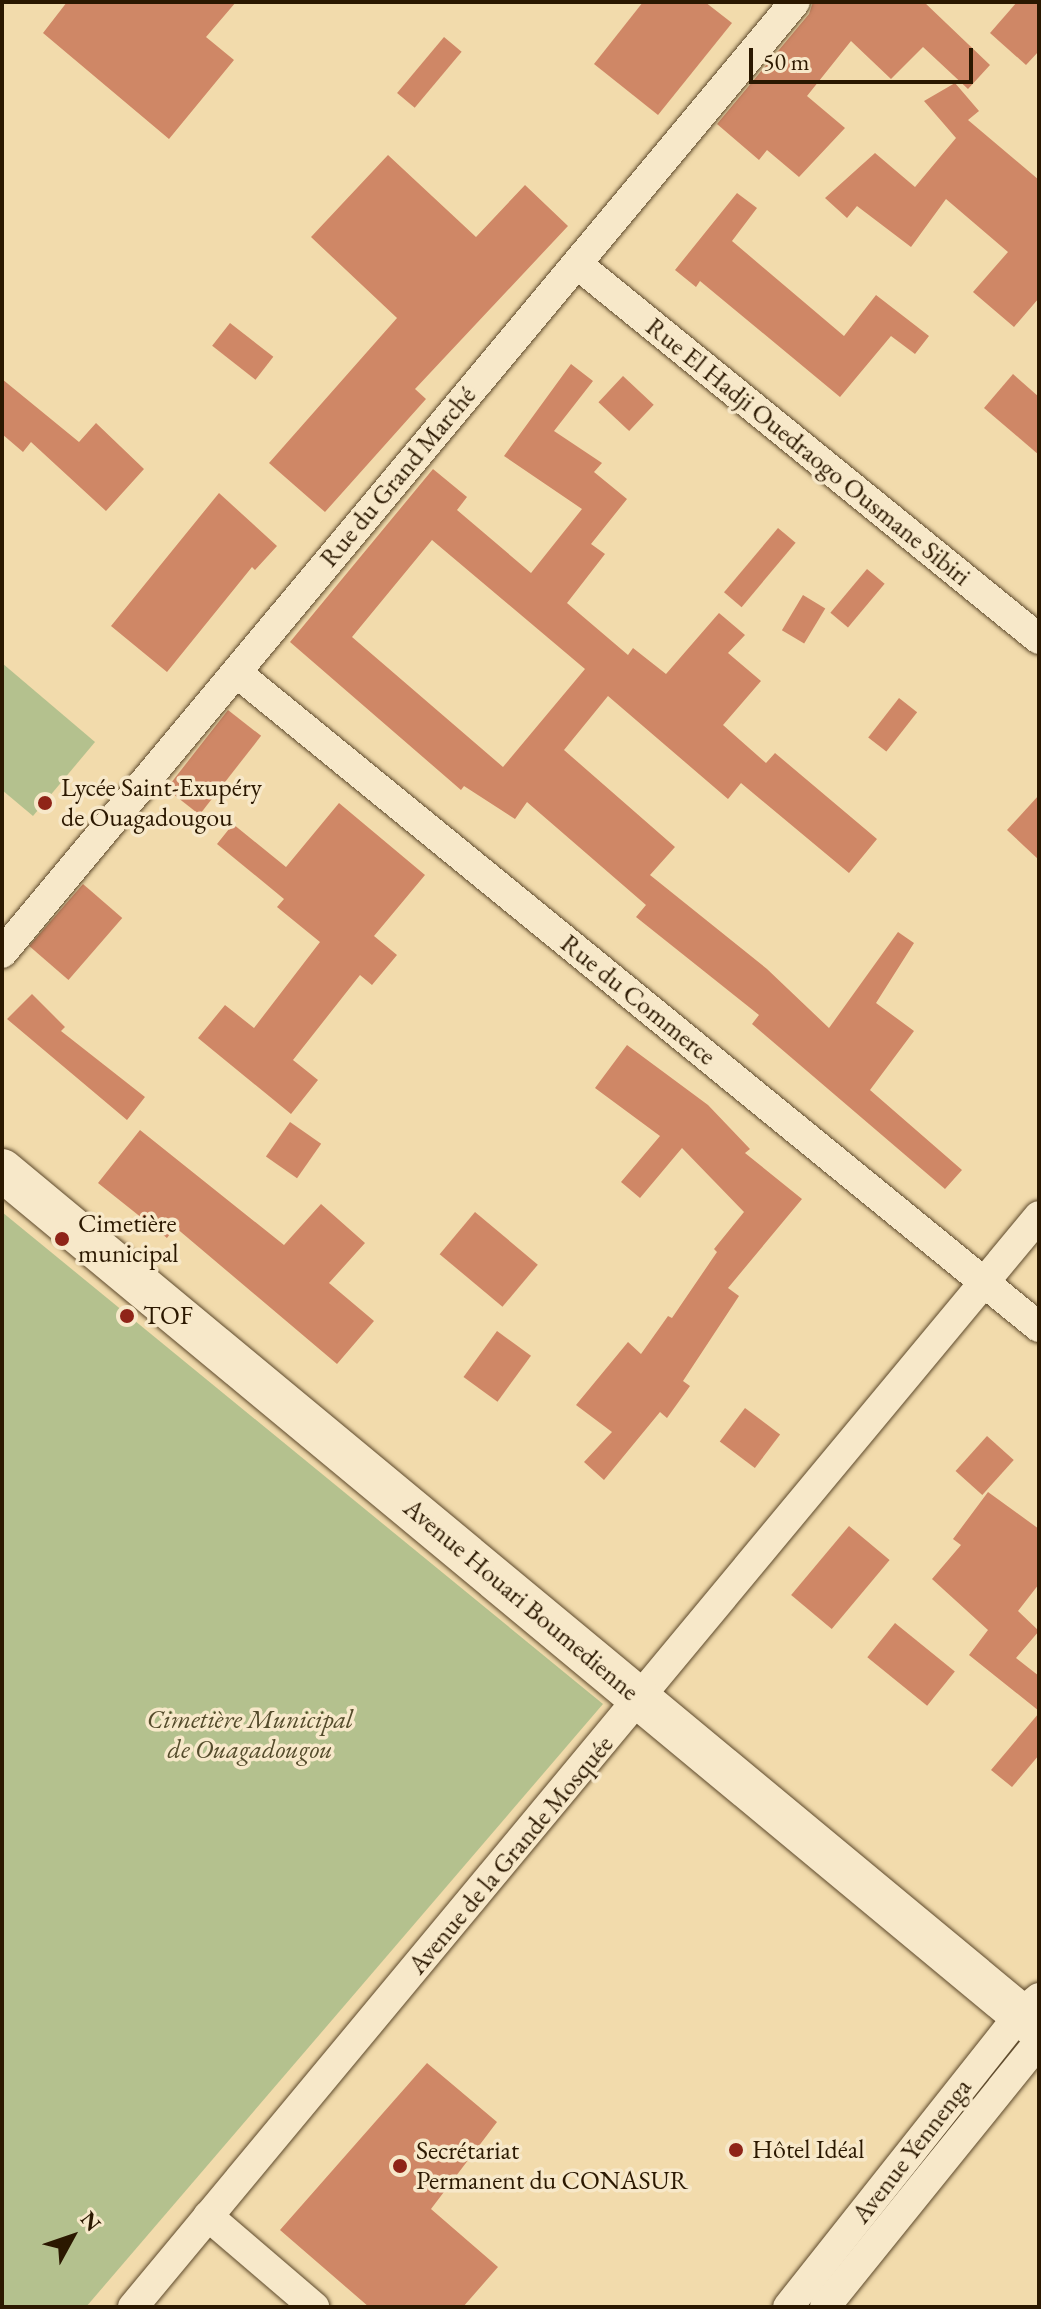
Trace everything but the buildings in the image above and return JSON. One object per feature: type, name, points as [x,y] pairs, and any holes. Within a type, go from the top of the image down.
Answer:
[{"type":"main road","name":"Avenue Houari Boumedienne","points":[[2,1170],[1034,2021]]},
{"type":"street","name":"Rue du Grand Marché","points":[[2,953],[795,2]]},
{"type":"street","name":"Rue El Hadji Ouedraogo Ousmane Sibiri","points":[[577,264],[1039,639]]},
{"type":"street","name":"Rue du Commerce","points":[[237,673],[1039,1327]]},
{"type":"street","name":"Avenue de la Grande Mosquée","points":[[133,2307],[642,1700],[1039,1216]]},
{"type":"street","name":"Avenue Yennenga","points":[[788,2307],[1034,2021]]},
{"type":"street","name":"Avenue Yennenga","points":[[825,2307],[1034,2021]]},
{"type":"street","points":[[208,2216],[314,2307]]},
{"type":"green space","points":[[2,663],[95,742],[33,816],[2,790]]},
{"type":"green space","name":"Cimetière Municipal de Ouagadougou","points":[[2,1212],[603,1704],[86,2307],[2,2307]]},
{"type":"place","name":"Lycée Saint-Exupéry de Ouagadougou","points":[[45,803]]},
{"type":"place","name":"Cimetière municipal","points":[[62,1239]]},
{"type":"place","name":"TOF","points":[[127,1316]]},
{"type":"place","name":"Hôtel Idéal","points":[[736,2150]]},
{"type":"place","name":"Secrétariat Permanent du CONASUR","points":[[400,2166]]}]
